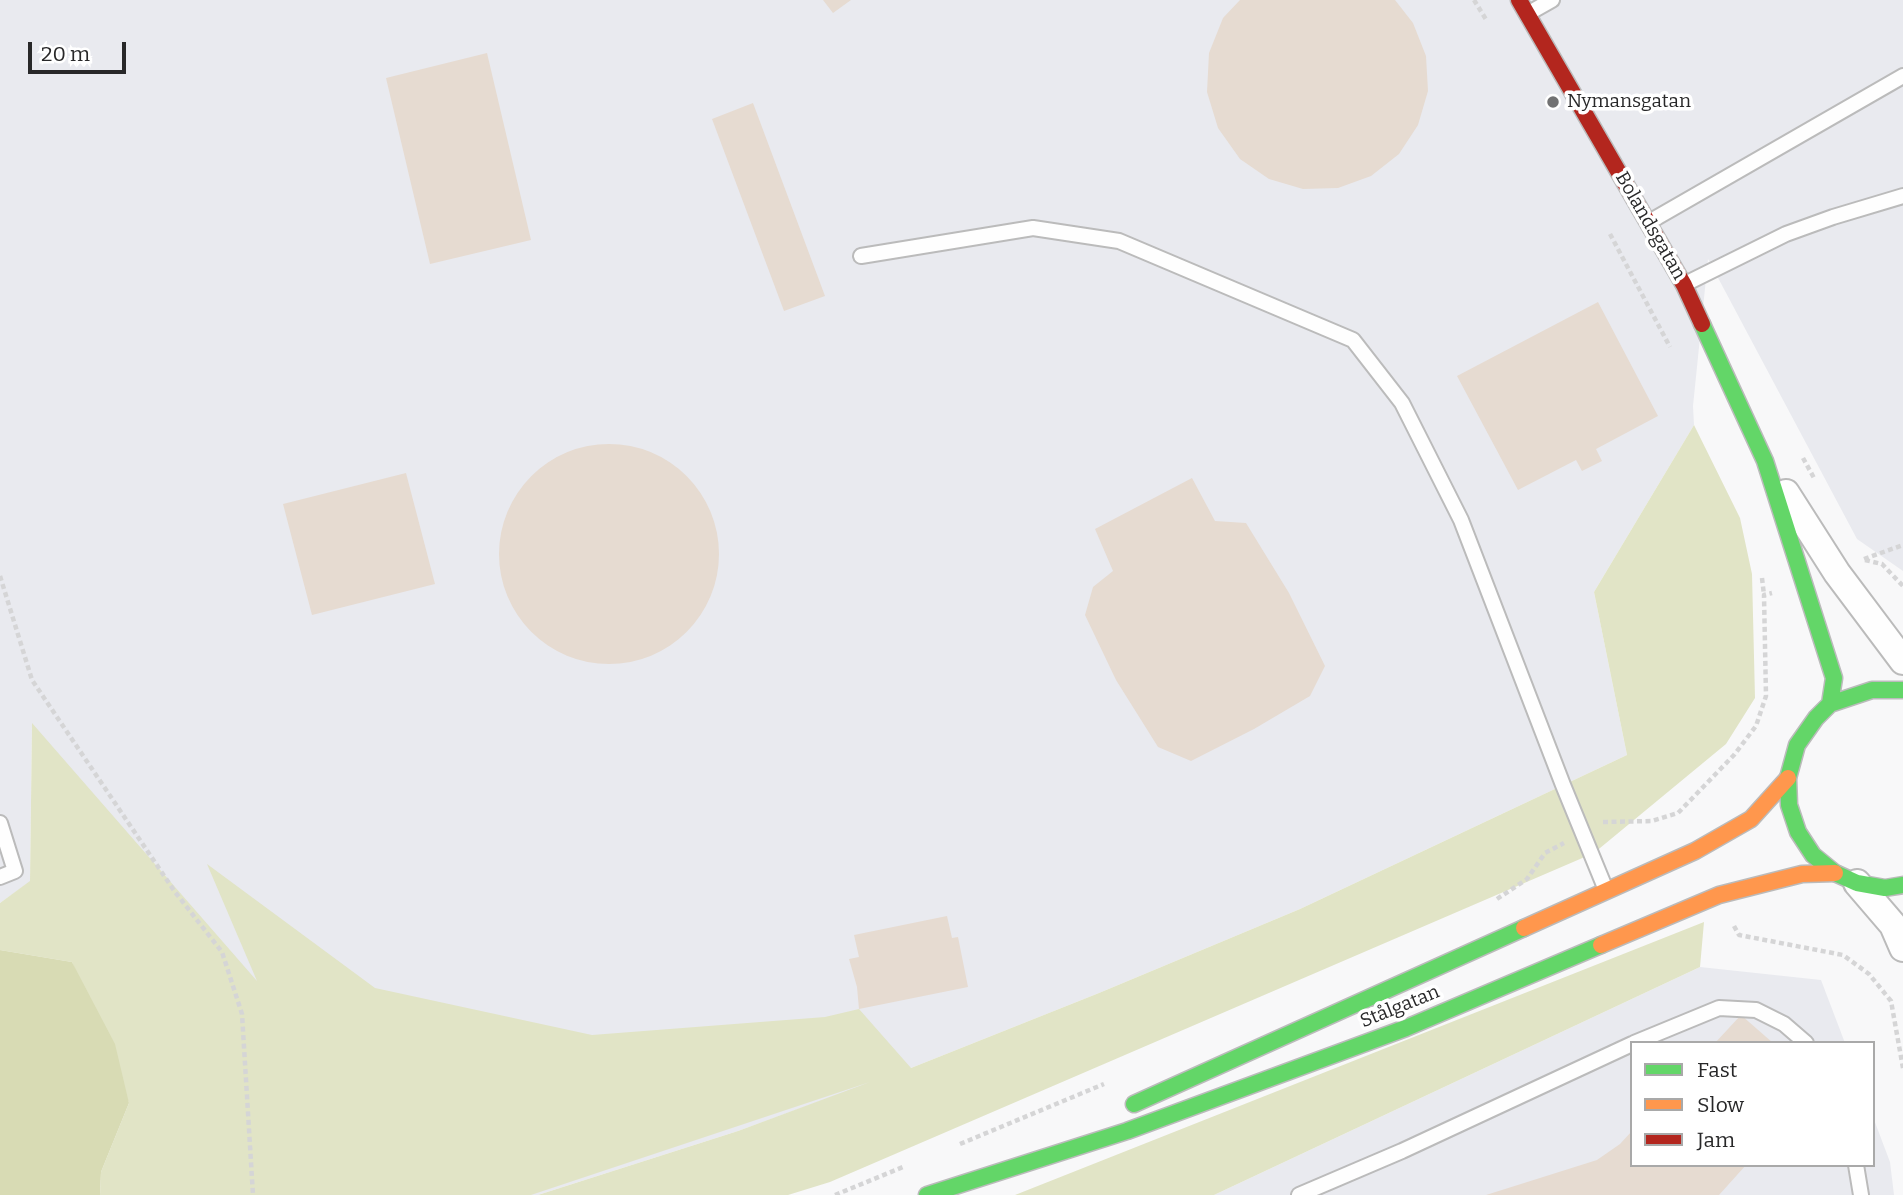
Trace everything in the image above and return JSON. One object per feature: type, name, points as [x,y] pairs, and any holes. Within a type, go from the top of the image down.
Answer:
[{"type":"main road","name":"Bolandsgatan","points":[[1523,7],[1684,285],[1765,461],[1834,678],[1830,704]]},
{"type":"main road","points":[[1846,878],[1814,855],[1798,832],[1789,806],[1788,778],[1797,746],[1816,718],[1830,704],[1872,690],[1903,690]]},
{"type":"main road","name":"Stålgatan","points":[[1119,1110],[1695,851],[1751,819],[1788,778]]},
{"type":"main road","name":"Stålgatan","points":[[927,1195],[1127,1131],[1406,1028],[1719,895],[1802,874],[1846,878],[1885,888],[1903,885]]},
{"type":"main road","name":"Stålgatan","points":[[977,1178],[1070,1133]]},
{"type":"street","name":"Bolandsgatan","points":[[1765,461],[1837,573],[1903,662]]},
{"type":"street","points":[[1846,878],[1893,925],[1903,948]]},
{"type":"lane","points":[[1523,7],[1552,0]]},
{"type":"lane","points":[[1648,222],[1903,76]]},
{"type":"lane","points":[[1684,285],[1786,234],[1903,196]]},
{"type":"lane","points":[[861,256],[1034,228],[1119,242],[1353,340],[1402,403],[1461,520],[1606,891]]},
{"type":"lane","points":[[0,823],[15,871],[0,877]]},
{"type":"lane","points":[[1638,1041],[1719,1007],[1756,1010],[1784,1024],[1804,1041]]},
{"type":"lane","points":[[1299,1195],[1402,1151],[1630,1044]]},
{"type":"lane","points":[[1856,1167],[1861,1195]]},
{"type":"path","points":[[1474,0],[1493,32]]},
{"type":"path","points":[[1605,224],[1675,356]]},
{"type":"path","points":[[1837,573],[1863,559],[1903,545]]},
{"type":"path","points":[[1863,559],[1882,564],[1903,586]]},
{"type":"path","points":[[1492,902],[1527,878],[1545,853],[1603,822],[1652,821],[1678,813],[1734,755],[1756,726],[1766,696],[1761,572]]},
{"type":"path","points":[[0,576],[32,680],[175,892],[222,952],[242,1014],[253,1195]]},
{"type":"path","points":[[1764,595],[1805,584]]},
{"type":"path","points":[[1891,1001],[1903,1068]]},
{"type":"path","points":[[958,1145],[1108,1082]]},
{"type":"path","points":[[835,1195],[909,1165]]},
{"type":"shaded area","points":[[0,0],[1903,0],[1903,571],[1857,539],[1708,259],[1693,406],[1694,425],[1594,592],[1627,755],[1300,909],[911,1068],[738,1131],[538,1195],[353,1195],[32,724],[30,882],[0,903]]},
{"type":"shaded area","points":[[1700,967],[1821,980],[1844,1041],[1630,1041],[1630,1167],[1875,1167],[1875,1122],[1890,1162],[1894,1195],[1214,1195]]},
{"type":"green space","points":[[1694,425],[1740,518],[1752,574],[1755,698],[1726,744],[1594,853],[830,1182],[788,1195],[538,1195],[738,1131],[870,1082],[531,1195],[100,1195],[101,1172],[129,1103],[72,962],[0,950],[0,903],[30,881],[32,723],[257,981],[207,864],[375,988],[592,1035],[825,1017],[859,1009],[911,1068],[1300,909],[1627,755],[1594,592]]},
{"type":"green space","points":[[1704,922],[1700,967],[1214,1195],[1015,1195]]},
{"type":"green space","points":[[0,950],[72,962],[115,1044],[129,1103],[101,1172],[100,1195],[0,1195]]},
{"type":"building","points":[[823,0],[851,0],[833,13]]},
{"type":"building","points":[[1240,0],[1395,0],[1413,23],[1426,56],[1428,91],[1418,125],[1399,154],[1371,176],[1338,188],[1303,189],[1269,179],[1240,159],[1218,128],[1207,92],[1209,53],[1223,18]]},
{"type":"building","points":[[487,53],[531,240],[430,264],[386,78]]},
{"type":"building","points":[[753,103],[825,296],[784,311],[712,119]]},
{"type":"building","points":[[1598,302],[1658,416],[1596,449],[1602,461],[1582,471],[1576,460],[1518,490],[1457,376]]},
{"type":"building","points":[[620,444],[651,452],[670,462],[687,476],[701,493],[711,512],[717,532],[717,576],[711,596],[701,615],[687,632],[670,646],[641,660],[598,664],[577,660],[557,651],[539,639],[524,624],[503,586],[499,543],[503,522],[512,502],[524,484],[539,469],[577,448]]},
{"type":"building","points":[[406,473],[435,584],[312,615],[283,504]]},
{"type":"building","points":[[1192,478],[1215,521],[1246,523],[1289,593],[1325,666],[1310,696],[1254,729],[1191,761],[1158,747],[1116,680],[1085,615],[1093,587],[1113,571],[1095,529]]},
{"type":"building","points":[[947,916],[952,938],[958,937],[968,987],[859,1009],[857,987],[849,959],[859,957],[854,935]]},
{"type":"building","points":[[1741,1015],[1771,1041],[1717,1041]]},
{"type":"building","points":[[1630,1133],[1630,1167],[1744,1167],[1719,1195],[1486,1195],[1597,1160]]},
{"type":"traffic: fast","points":[[1702,324],[1765,461],[1834,678],[1830,704]]},
{"type":"traffic: fast","points":[[1903,690],[1872,690],[1830,704],[1816,718],[1797,745],[1788,778],[1789,805],[1798,832],[1813,855],[1835,873],[1857,883],[1885,888],[1903,885]]},
{"type":"traffic: fast","points":[[1134,1104],[1524,928]]},
{"type":"traffic: fast","points":[[927,1195],[1127,1131],[1406,1028],[1601,945]]},
{"type":"traffic: slow","points":[[1524,928],[1695,851],[1751,819],[1788,778]]},
{"type":"traffic: slow","points":[[1601,945],[1719,895],[1802,874],[1835,873]]},
{"type":"traffic: jam","points":[[1519,0],[1684,285],[1702,324]]},
{"type":"place","name":"Nymansgatan","points":[[1553,102]]}]
